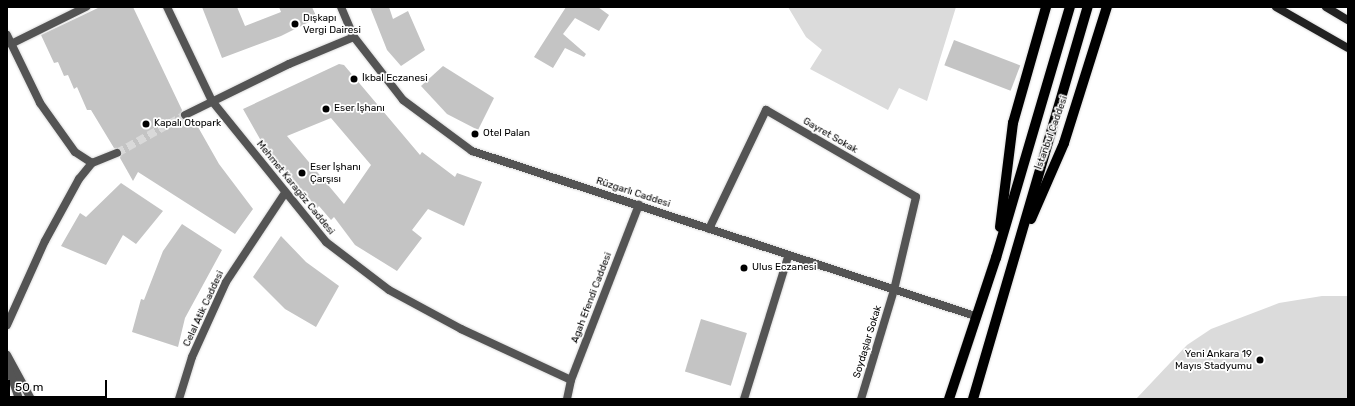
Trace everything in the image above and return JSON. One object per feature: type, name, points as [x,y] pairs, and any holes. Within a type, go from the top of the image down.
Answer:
[{"type":"main road","name":"İstanbul Caddesi","points":[[996,258],[1013,123],[1046,7]]},
{"type":"main road","name":"İstanbul Caddesi","points":[[949,399],[975,316],[996,258],[1070,7]]},
{"type":"main road","name":"İstanbul Caddesi","points":[[973,399],[1088,7]]},
{"type":"main road","name":"İstanbul Caddesi","points":[[1012,263],[1064,143],[1107,7]]},
{"type":"main road","points":[[1276,7],[1348,48]]},
{"type":"main road","points":[[1326,7],[1348,20]]},
{"type":"street","points":[[12,44],[86,7]]},
{"type":"street","name":"Mehmet Karagöz Caddesi","points":[[167,7],[212,101],[326,242],[389,290],[571,380]]},
{"type":"street","name":"Rüzgarlı Caddesi","points":[[341,7],[354,37],[403,100],[472,151],[639,205],[788,257],[975,316]]},
{"type":"street","points":[[7,35],[40,103],[75,152],[92,163]]},
{"type":"street","points":[[185,115],[212,101],[354,37]]},
{"type":"street","name":"Gayret Sokak","points":[[709,229],[766,110],[916,197],[894,290]]},
{"type":"street","points":[[7,325],[44,241],[79,179],[92,163],[117,153]]},
{"type":"street","name":"Celal Atik Caddesi","points":[[179,399],[192,358],[226,282],[285,193]]},
{"type":"street","name":"Agah Efendi Caddesi","points":[[567,399],[571,380],[639,205]]},
{"type":"street","points":[[744,399],[788,257]]},
{"type":"street","name":"Soydaşlar Sokak","points":[[861,399],[894,290]]},
{"type":"street","points":[[7,355],[31,399]]},
{"type":"street","points":[[7,364],[19,399]]},
{"type":"shaded area","points":[[788,7],[956,7],[927,101],[899,88],[888,110],[810,69],[822,50],[806,37]]},
{"type":"shaded area","name":"Yeni Ankara 19 Mayıs Stadyumu","points":[[1322,296],[1348,296],[1348,399],[1136,399],[1187,345],[1211,329],[1279,303]]},
{"type":"building","name":"Kapalı Otopark","points":[[100,7],[133,7],[182,110],[180,118],[198,127],[219,164],[253,209],[235,234],[138,172],[133,181],[120,158],[122,151],[114,148],[91,110],[87,110],[77,87],[74,89],[68,75],[64,76],[58,62],[54,63],[41,35]]},
{"type":"building","points":[[202,7],[237,7],[245,26],[281,12],[279,7],[312,7],[317,18],[281,36],[222,58]]},
{"type":"building","points":[[370,7],[389,7],[393,19],[408,11],[425,50],[401,66],[387,50]]},
{"type":"building","points":[[566,7],[598,7],[609,15],[599,31],[575,18],[563,34],[586,54],[584,57],[565,48],[553,68],[534,57]]},
{"type":"building","points":[[954,40],[1020,65],[1011,91],[944,65]]},
{"type":"building","points":[[339,64],[344,65],[420,155],[422,152],[455,177],[457,173],[482,182],[464,226],[428,209],[412,230],[422,238],[397,271],[355,245],[334,217],[331,220],[319,206],[317,208],[264,146],[243,109]],"holes":[[[331,118],[371,165],[344,204],[287,136]]]},
{"type":"building","points":[[443,66],[494,98],[478,130],[447,114],[421,86]]},
{"type":"building","points":[[121,183],[163,211],[136,244],[123,235],[106,265],[61,246],[80,213],[86,217]]},
{"type":"building","points":[[182,224],[222,250],[185,318],[178,347],[132,332],[141,299],[144,300],[163,251]]},
{"type":"building","points":[[281,236],[306,262],[339,286],[316,327],[285,309],[253,277]]},
{"type":"building","points":[[701,319],[747,333],[731,386],[685,372]]},
{"type":"tunnel","points":[[117,153],[185,115]]},
{"type":"place","name":"Dışkapı Vergi Dairesi","points":[[295,24]]},
{"type":"place","name":"İkbal Eczanesi","points":[[354,79]]},
{"type":"place","name":"Eser İşhanı","points":[[326,109]]},
{"type":"place","name":"Kapalı Otopark","points":[[146,124]]},
{"type":"place","name":"Otel Palan","points":[[475,134]]},
{"type":"place","name":"Eser İşhanı Çarşısı","points":[[302,173]]},
{"type":"place","name":"Ulus Eczanesi","points":[[744,268]]},
{"type":"place","name":"Yeni Ankara 19 Mayıs Stadyumu","points":[[1260,360]]}]
